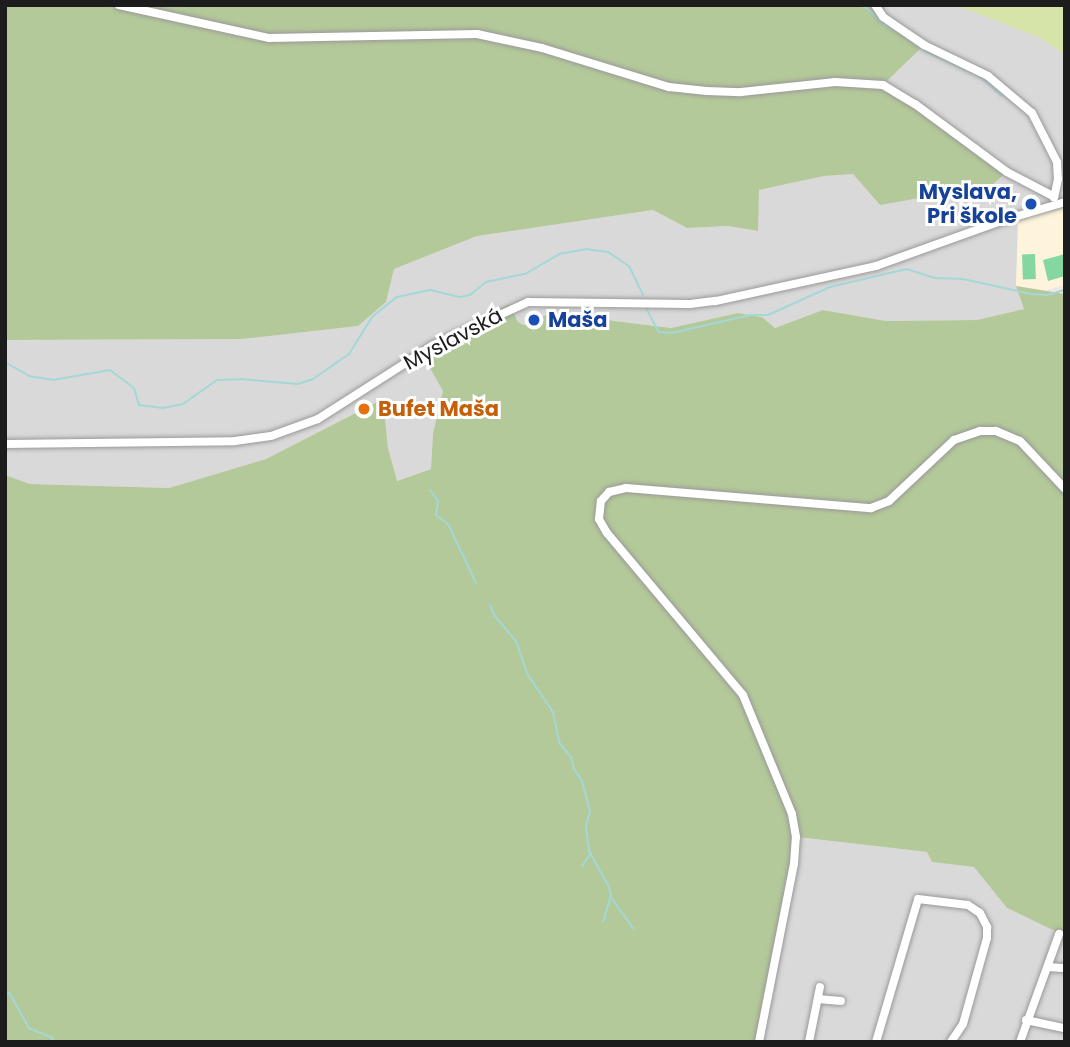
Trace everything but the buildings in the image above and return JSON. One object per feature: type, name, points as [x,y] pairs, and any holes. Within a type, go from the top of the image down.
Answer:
[{"type":"street","points":[[119,5],[269,38],[477,34],[542,48],[669,87],[707,91],[741,92],[835,82],[883,85],[915,104],[1012,175],[1054,200],[1058,179],[1057,162],[1032,113],[988,76],[924,45],[883,17],[875,5]]},
{"type":"street","name":"Myslavská","points":[[5,444],[235,441],[271,436],[318,419],[432,346],[527,302],[690,304],[716,301],[876,266],[1054,200],[1065,202]]},
{"type":"street","points":[[759,1042],[794,864],[796,836],[792,814],[743,695],[607,533],[599,519],[601,501],[609,492],[626,488],[871,508],[889,501],[954,440],[980,431],[996,431],[1020,441],[1065,488]]},
{"type":"street","points":[[876,1042],[918,899],[968,905],[980,914],[987,927],[987,938],[963,1024],[951,1042]]},
{"type":"street","points":[[1020,1042],[1059,934]]},
{"type":"street","points":[[1049,967],[1065,968]]},
{"type":"street","points":[[808,1042],[820,987]]},
{"type":"street","points":[[818,999],[841,1001]]},
{"type":"street","points":[[1026,1020],[1065,1028]]},
{"type":"shaded area","points":[[876,5],[955,5],[1038,37],[1065,54],[1065,202],[1019,215],[1016,286],[1024,309],[977,320],[886,321],[824,310],[775,328],[762,317],[738,313],[671,328],[550,313],[524,325],[518,322],[508,304],[428,344],[427,363],[443,391],[433,433],[431,469],[396,481],[388,448],[383,399],[266,459],[169,488],[30,484],[5,475],[5,340],[242,339],[358,326],[386,302],[394,269],[477,236],[653,210],[687,228],[728,226],[757,231],[759,190],[824,176],[853,174],[883,85],[908,61]]},
{"type":"shaded area","points":[[1065,208],[1065,285],[1044,291],[1016,286],[1018,220]]},
{"type":"shaded area","points":[[796,837],[927,852],[932,862],[975,867],[1007,908],[1065,936],[1065,1042],[758,1042]]},
{"type":"green space","points":[[5,5],[876,5],[883,17],[924,45],[883,85],[1007,172],[992,185],[880,205],[853,174],[824,176],[759,190],[758,231],[728,226],[687,228],[653,210],[477,236],[394,269],[386,302],[358,326],[242,339],[5,340]]},
{"type":"green space","points":[[955,5],[1065,5],[1065,54],[1038,37]]},
{"type":"green space","points":[[1022,254],[1035,254],[1036,279],[1023,279]]},
{"type":"green space","points":[[1065,254],[1065,276],[1048,281],[1043,260]]},
{"type":"green space","points":[[1016,286],[1065,294],[1065,936],[1007,908],[974,867],[932,862],[927,852],[797,837],[758,1042],[5,1042],[5,475],[30,484],[169,488],[266,459],[383,399],[388,448],[397,481],[431,469],[433,433],[443,391],[427,363],[428,344],[509,304],[518,322],[524,325],[550,313],[671,328],[738,313],[762,317],[775,328],[823,310],[886,321],[977,320],[1024,309]]},
{"type":"waterway","points":[[858,5],[867,8],[883,24],[900,33]]},
{"type":"waterway","points":[[907,38],[927,52],[979,76],[1002,96]]},
{"type":"waterway","points":[[5,362],[29,376],[53,380],[110,370],[134,388],[139,405],[163,408],[183,404],[217,380],[241,379],[298,384],[313,379],[349,354],[372,317],[397,297],[431,290],[460,297],[470,295],[486,282],[525,274],[559,254],[586,249],[608,252],[629,266],[643,295]]},
{"type":"waterway","points":[[646,308],[659,332],[672,333],[750,315],[768,315],[830,287],[907,269],[935,278],[963,279],[1031,294],[1047,295],[1065,290]]},
{"type":"waterway","points":[[430,490],[438,501],[436,515],[448,524],[476,583]]},
{"type":"waterway","points":[[490,605],[494,615],[516,641],[528,675],[553,712],[560,744],[571,757],[574,769],[582,781],[590,811],[586,826],[589,851],[609,887],[611,896],[603,922]]},
{"type":"waterway","points":[[582,866],[591,853]]},
{"type":"waterway","points":[[612,899],[634,929]]},
{"type":"waterway","points":[[5,991],[10,994],[29,1028],[53,1038],[51,1042]]},
{"type":"place","name":"Myslava, Pri škole","points":[[1031,204]]},
{"type":"place","name":"Maša","points":[[534,320]]},
{"type":"place","name":"Bufet Maša","points":[[364,409]]}]
